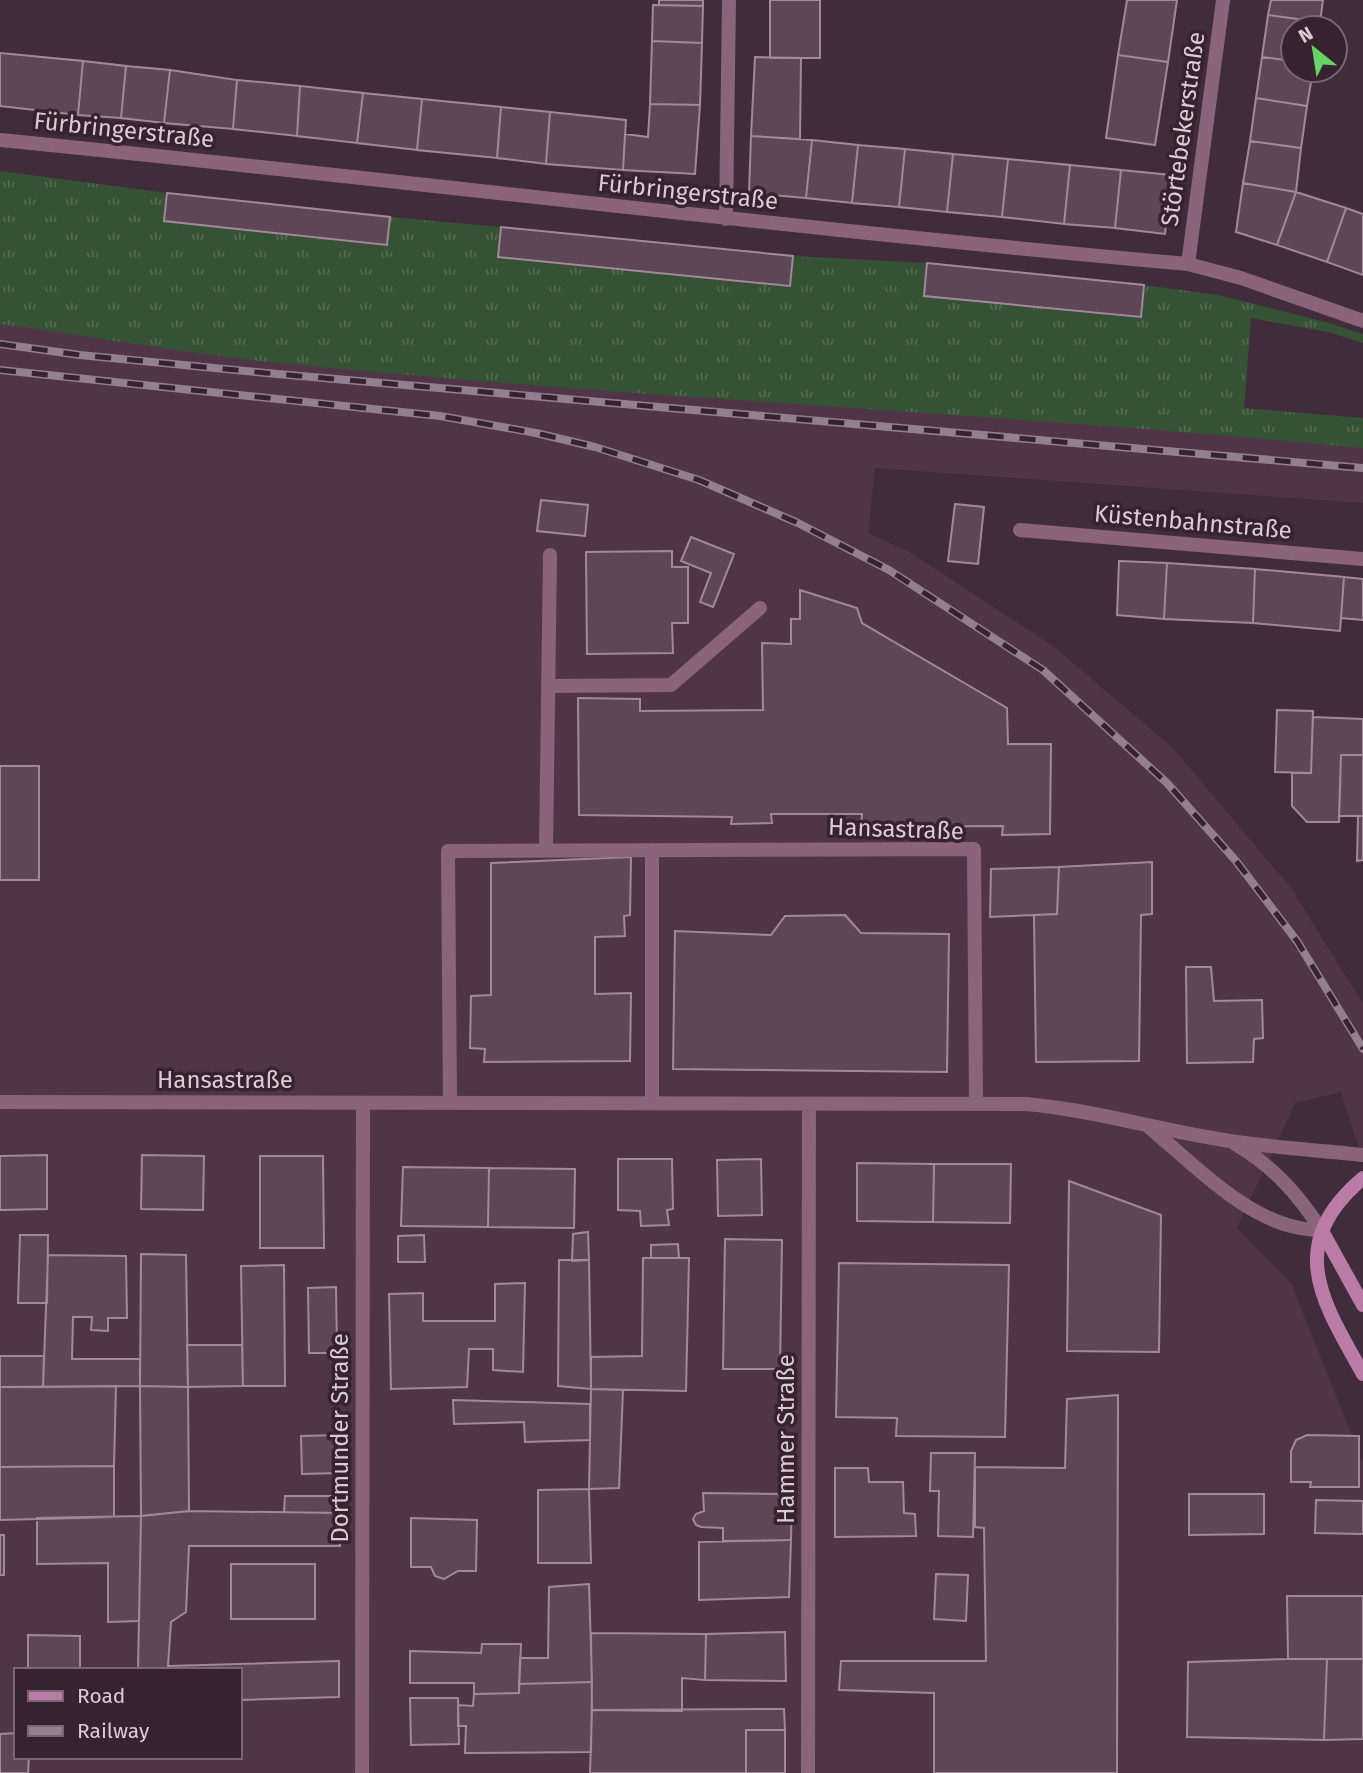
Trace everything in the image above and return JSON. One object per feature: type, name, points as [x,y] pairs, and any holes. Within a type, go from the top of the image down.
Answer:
[{"type":"main road","points":[[1363,1178],[1334,1209],[1322,1231],[1316,1258],[1318,1284],[1335,1324],[1363,1374]]},
{"type":"main road","points":[[1322,1231],[1363,1305]]},
{"type":"street","points":[[726,219],[729,0]]},
{"type":"street","name":"Störtebekerstraße","points":[[1188,264],[1223,0]]},
{"type":"street","name":"Fürbringerstraße","points":[[0,140],[726,219],[1188,264],[1241,278],[1363,321]]},
{"type":"street","name":"Küstenbahnstraße","points":[[1020,530],[1363,559]]},
{"type":"street","points":[[547,850],[550,555]]},
{"type":"street","points":[[549,686],[671,685],[760,608]]},
{"type":"street","name":"Hansastraße","points":[[450,1103],[448,851],[974,849],[976,1103]]},
{"type":"street","points":[[652,850],[652,1103]]},
{"type":"street","name":"Hansastraße","points":[[0,1102],[809,1105],[976,1103],[1062,1107],[1231,1142],[1363,1155]]},
{"type":"street","name":"Dortmunder Straße","points":[[362,1773],[363,1104]]},
{"type":"street","name":"Hammer Straße","points":[[808,1773],[809,1105]]},
{"type":"street","name":"Hansastraße","points":[[1148,1126],[1226,1191],[1257,1211],[1293,1227],[1322,1231]]},
{"type":"street","name":"Hansastraße","points":[[1231,1142],[1264,1161],[1281,1177],[1303,1201],[1322,1231]]},
{"type":"shaded area","points":[[0,324],[275,362],[480,381],[1363,439],[1363,503],[875,468],[868,533],[911,553],[1053,646],[1172,747],[1291,888],[1363,1004],[1363,1160],[1341,1092],[1295,1103],[1237,1228],[1291,1283],[1363,1463],[1363,1773],[0,1773]]},
{"type":"green space","points":[[0,171],[167,193],[164,221],[386,245],[390,217],[501,227],[498,257],[790,286],[793,256],[927,263],[924,296],[1141,317],[1144,285],[1218,295],[1363,334],[1363,343],[1328,332],[1251,318],[1244,408],[1363,418],[1363,448],[1092,425],[414,376],[244,359],[0,324]]},
{"type":"building","points":[[659,0],[703,0],[703,6],[659,5]]},
{"type":"building","points":[[770,0],[820,0],[820,58],[770,58]]},
{"type":"building","points":[[1127,0],[1177,0],[1168,62],[1118,55]]},
{"type":"building","points":[[1271,0],[1323,0],[1321,14],[1268,15]]},
{"type":"building","points":[[653,5],[703,6],[702,43],[652,41]]},
{"type":"building","points":[[1268,15],[1279,16],[1279,59],[1262,57]]},
{"type":"building","points":[[652,41],[702,43],[700,105],[650,104]]},
{"type":"building","points":[[0,53],[83,61],[78,115],[0,106]]},
{"type":"building","points":[[1118,55],[1168,62],[1155,145],[1106,138]]},
{"type":"building","points":[[755,57],[801,58],[800,139],[751,136]]},
{"type":"building","points":[[1262,57],[1279,59],[1279,84],[1311,84],[1307,106],[1256,98]]},
{"type":"building","points":[[83,61],[126,66],[121,118],[78,115]]},
{"type":"building","points":[[126,66],[170,70],[164,123],[121,118]]},
{"type":"building","points":[[170,70],[237,80],[233,129],[164,123]]},
{"type":"building","points":[[237,80],[300,86],[297,136],[233,129]]},
{"type":"building","points":[[300,86],[363,93],[357,143],[297,136]]},
{"type":"building","points":[[363,93],[422,99],[417,150],[357,143]]},
{"type":"building","points":[[1256,98],[1307,106],[1301,148],[1250,141]]},
{"type":"building","points":[[422,99],[501,107],[497,158],[417,150]]},
{"type":"building","points":[[650,104],[700,105],[695,174],[623,170],[625,134],[648,137]]},
{"type":"building","points":[[501,107],[550,112],[546,164],[497,158]]},
{"type":"building","points":[[550,112],[626,120],[623,170],[546,164]]},
{"type":"building","points":[[751,136],[812,140],[806,198],[749,193]]},
{"type":"building","points":[[812,140],[858,145],[852,203],[806,198]]},
{"type":"building","points":[[1250,141],[1301,148],[1296,192],[1243,183]]},
{"type":"building","points":[[858,145],[905,149],[899,207],[852,203]]},
{"type":"building","points":[[905,149],[953,154],[947,212],[899,207]]},
{"type":"building","points":[[953,154],[1008,159],[1002,217],[947,212]]},
{"type":"building","points":[[1008,159],[1070,165],[1064,224],[1002,217]]},
{"type":"building","points":[[1070,165],[1121,170],[1115,228],[1064,224]]},
{"type":"building","points":[[1121,170],[1171,175],[1165,234],[1115,228]]},
{"type":"building","points":[[1243,183],[1296,192],[1277,245],[1236,232]]},
{"type":"building","points":[[1296,192],[1346,208],[1327,262],[1277,245]]},
{"type":"building","points":[[167,193],[390,217],[387,245],[164,221]]},
{"type":"building","points":[[1346,208],[1363,214],[1363,275],[1327,262]]},
{"type":"building","points":[[501,227],[793,256],[790,286],[498,257]]},
{"type":"building","points":[[927,263],[1144,285],[1141,317],[924,296]]},
{"type":"building","points":[[541,500],[588,505],[585,536],[537,531]]},
{"type":"building","points":[[955,504],[984,507],[978,564],[948,561]]},
{"type":"building","points":[[691,537],[734,554],[713,607],[700,602],[711,573],[681,561]]},
{"type":"building","points":[[672,551],[672,567],[688,567],[688,623],[672,623],[673,653],[587,654],[586,552]]},
{"type":"building","points":[[1119,561],[1167,563],[1164,619],[1117,615]]},
{"type":"building","points":[[1167,563],[1255,569],[1253,623],[1164,619]]},
{"type":"building","points":[[1255,569],[1344,577],[1340,631],[1253,623]]},
{"type":"building","points":[[1344,577],[1363,579],[1363,620],[1341,618]]},
{"type":"building","points":[[800,590],[857,608],[862,623],[1007,708],[1008,744],[1051,744],[1050,834],[1002,835],[1003,826],[861,827],[862,814],[771,814],[772,823],[731,824],[732,817],[579,815],[578,698],[640,699],[640,711],[763,710],[762,643],[791,644],[791,619],[800,619]]},
{"type":"building","points":[[1277,710],[1313,711],[1311,773],[1275,772]]},
{"type":"building","points":[[1313,717],[1363,719],[1363,755],[1341,755],[1339,822],[1307,822],[1292,806],[1292,773],[1311,773]]},
{"type":"building","points":[[1341,755],[1363,755],[1363,816],[1339,816]]},
{"type":"building","points":[[0,766],[39,766],[39,880],[0,880]]},
{"type":"building","points":[[1358,816],[1363,816],[1363,860],[1357,861]]},
{"type":"building","points":[[631,857],[630,915],[624,916],[625,936],[595,937],[595,994],[631,993],[630,1061],[484,1062],[485,1049],[470,1048],[471,996],[491,995],[491,863]]},
{"type":"building","points":[[1152,862],[1152,914],[1141,915],[1139,1061],[1036,1062],[1034,915],[1057,914],[1059,867]]},
{"type":"building","points":[[1059,867],[1057,914],[990,917],[991,869]]},
{"type":"building","points":[[845,915],[861,933],[949,934],[947,1072],[673,1069],[675,931],[771,935],[785,916]]},
{"type":"building","points":[[1186,967],[1211,967],[1214,1001],[1262,1000],[1263,1038],[1254,1039],[1253,1062],[1187,1063]]},
{"type":"building","points":[[47,1155],[47,1209],[0,1210],[0,1156]]},
{"type":"building","points":[[142,1155],[204,1156],[203,1210],[141,1209]]},
{"type":"building","points":[[260,1156],[323,1156],[324,1248],[260,1248]]},
{"type":"building","points":[[618,1159],[672,1159],[673,1209],[667,1210],[669,1225],[641,1226],[640,1211],[618,1210]]},
{"type":"building","points":[[761,1159],[762,1215],[718,1216],[717,1160]]},
{"type":"building","points":[[857,1163],[934,1164],[933,1222],[857,1221]]},
{"type":"building","points":[[934,1164],[1011,1164],[1010,1223],[933,1222]]},
{"type":"building","points":[[403,1167],[489,1168],[488,1227],[401,1226]]},
{"type":"building","points":[[489,1168],[575,1169],[574,1228],[488,1227]]},
{"type":"building","points":[[1069,1181],[1161,1215],[1159,1352],[1067,1351]]},
{"type":"building","points":[[588,1232],[589,1260],[572,1261],[573,1234]]},
{"type":"building","points":[[20,1235],[48,1235],[47,1303],[18,1303]]},
{"type":"building","points":[[424,1235],[425,1262],[398,1262],[398,1236]]},
{"type":"building","points":[[725,1239],[782,1240],[780,1369],[723,1369]]},
{"type":"building","points":[[678,1244],[679,1258],[651,1258],[651,1245]]},
{"type":"building","points":[[141,1254],[186,1255],[188,1387],[140,1386]]},
{"type":"building","points":[[48,1255],[126,1256],[127,1318],[108,1318],[108,1331],[91,1330],[92,1317],[73,1317],[72,1359],[140,1359],[140,1386],[43,1387]]},
{"type":"building","points":[[643,1258],[689,1258],[686,1391],[591,1389],[591,1357],[642,1356]]},
{"type":"building","points":[[559,1260],[589,1260],[591,1389],[558,1386]]},
{"type":"building","points":[[839,1263],[1009,1265],[1005,1437],[896,1436],[897,1418],[836,1417]]},
{"type":"building","points":[[284,1265],[285,1386],[243,1386],[241,1266]]},
{"type":"building","points":[[525,1283],[523,1372],[493,1370],[493,1349],[469,1349],[467,1387],[391,1389],[389,1294],[423,1293],[423,1321],[495,1321],[495,1284]]},
{"type":"building","points":[[336,1287],[337,1353],[309,1353],[308,1288]]},
{"type":"building","points":[[187,1345],[242,1345],[243,1386],[188,1387]]},
{"type":"building","points":[[0,1356],[44,1356],[43,1387],[0,1387]]},
{"type":"building","points":[[116,1386],[114,1466],[0,1467],[0,1387]]},
{"type":"building","points":[[140,1386],[188,1387],[189,1511],[141,1516]]},
{"type":"building","points":[[591,1389],[623,1390],[619,1488],[589,1489]]},
{"type":"building","points":[[1118,1395],[1117,1773],[934,1773],[934,1693],[839,1690],[841,1661],[986,1661],[984,1528],[975,1527],[975,1467],[1065,1468],[1067,1399]]},
{"type":"building","points":[[453,1400],[590,1404],[590,1440],[525,1442],[524,1422],[454,1424]]},
{"type":"building","points":[[340,1435],[340,1473],[302,1474],[301,1436]]},
{"type":"building","points":[[1307,1435],[1359,1436],[1359,1487],[1310,1487],[1311,1482],[1291,1482],[1291,1451],[1296,1440]]},
{"type":"building","points":[[931,1453],[975,1453],[973,1537],[938,1536],[939,1491],[930,1491]]},
{"type":"building","points":[[114,1466],[114,1517],[0,1520],[0,1467]]},
{"type":"building","points":[[835,1468],[868,1468],[869,1482],[903,1482],[904,1513],[915,1514],[916,1536],[835,1537]]},
{"type":"building","points":[[589,1489],[591,1563],[538,1563],[538,1490]]},
{"type":"building","points":[[703,1493],[792,1494],[791,1540],[723,1541],[723,1528],[701,1527],[696,1525],[693,1519],[696,1514],[704,1511]]},
{"type":"building","points":[[1189,1494],[1264,1494],[1264,1534],[1189,1535]]},
{"type":"building","points":[[285,1496],[340,1496],[339,1513],[284,1513]]},
{"type":"building","points":[[1316,1500],[1363,1501],[1363,1534],[1315,1533]]},
{"type":"building","points":[[189,1511],[339,1513],[340,1546],[189,1546],[186,1612],[171,1622],[168,1666],[339,1661],[339,1697],[242,1700],[242,1668],[138,1668],[141,1516]]},
{"type":"building","points":[[141,1516],[139,1621],[108,1622],[108,1563],[37,1564],[37,1518]]},
{"type":"building","points":[[411,1518],[477,1520],[476,1571],[458,1571],[444,1579],[435,1576],[431,1567],[411,1567]]},
{"type":"building","points":[[0,1535],[4,1535],[4,1575],[0,1575]]},
{"type":"building","points":[[791,1540],[789,1597],[699,1600],[699,1542]]},
{"type":"building","points":[[231,1564],[315,1564],[315,1619],[231,1619]]},
{"type":"building","points":[[936,1574],[968,1575],[966,1621],[934,1619]]},
{"type":"building","points":[[589,1584],[592,1682],[519,1684],[520,1658],[548,1658],[549,1587]]},
{"type":"building","points":[[1287,1596],[1363,1596],[1363,1659],[1288,1659]]},
{"type":"building","points":[[785,1632],[786,1681],[705,1680],[706,1634]]},
{"type":"building","points":[[591,1633],[706,1634],[705,1680],[682,1678],[682,1711],[592,1710]]},
{"type":"building","points":[[28,1635],[80,1636],[80,1668],[28,1668]]},
{"type":"building","points":[[482,1644],[521,1644],[519,1693],[474,1694],[474,1683],[410,1683],[410,1651],[481,1653]]},
{"type":"building","points":[[1327,1659],[1324,1740],[1187,1737],[1188,1662]]},
{"type":"building","points":[[1327,1659],[1363,1659],[1363,1739],[1324,1740]]},
{"type":"building","points":[[592,1682],[591,1752],[465,1753],[466,1726],[458,1726],[458,1705],[473,1706],[474,1694],[519,1693],[519,1684]]},
{"type":"building","points":[[410,1698],[458,1698],[459,1744],[411,1745]]},
{"type":"building","points":[[784,1709],[785,1730],[746,1730],[746,1773],[590,1773],[592,1710]]},
{"type":"building","points":[[746,1730],[785,1730],[785,1773],[746,1773]]},
{"type":"building","points":[[14,1733],[14,1759],[29,1759],[28,1773],[0,1773],[0,1734]]},
{"type":"railway","points":[[0,344],[80,355],[266,373],[1363,468]]},
{"type":"railway","points":[[0,370],[440,416],[536,433],[595,447],[699,480],[798,523],[889,570],[1043,670],[1167,783],[1236,861],[1297,941],[1363,1049]]}]
